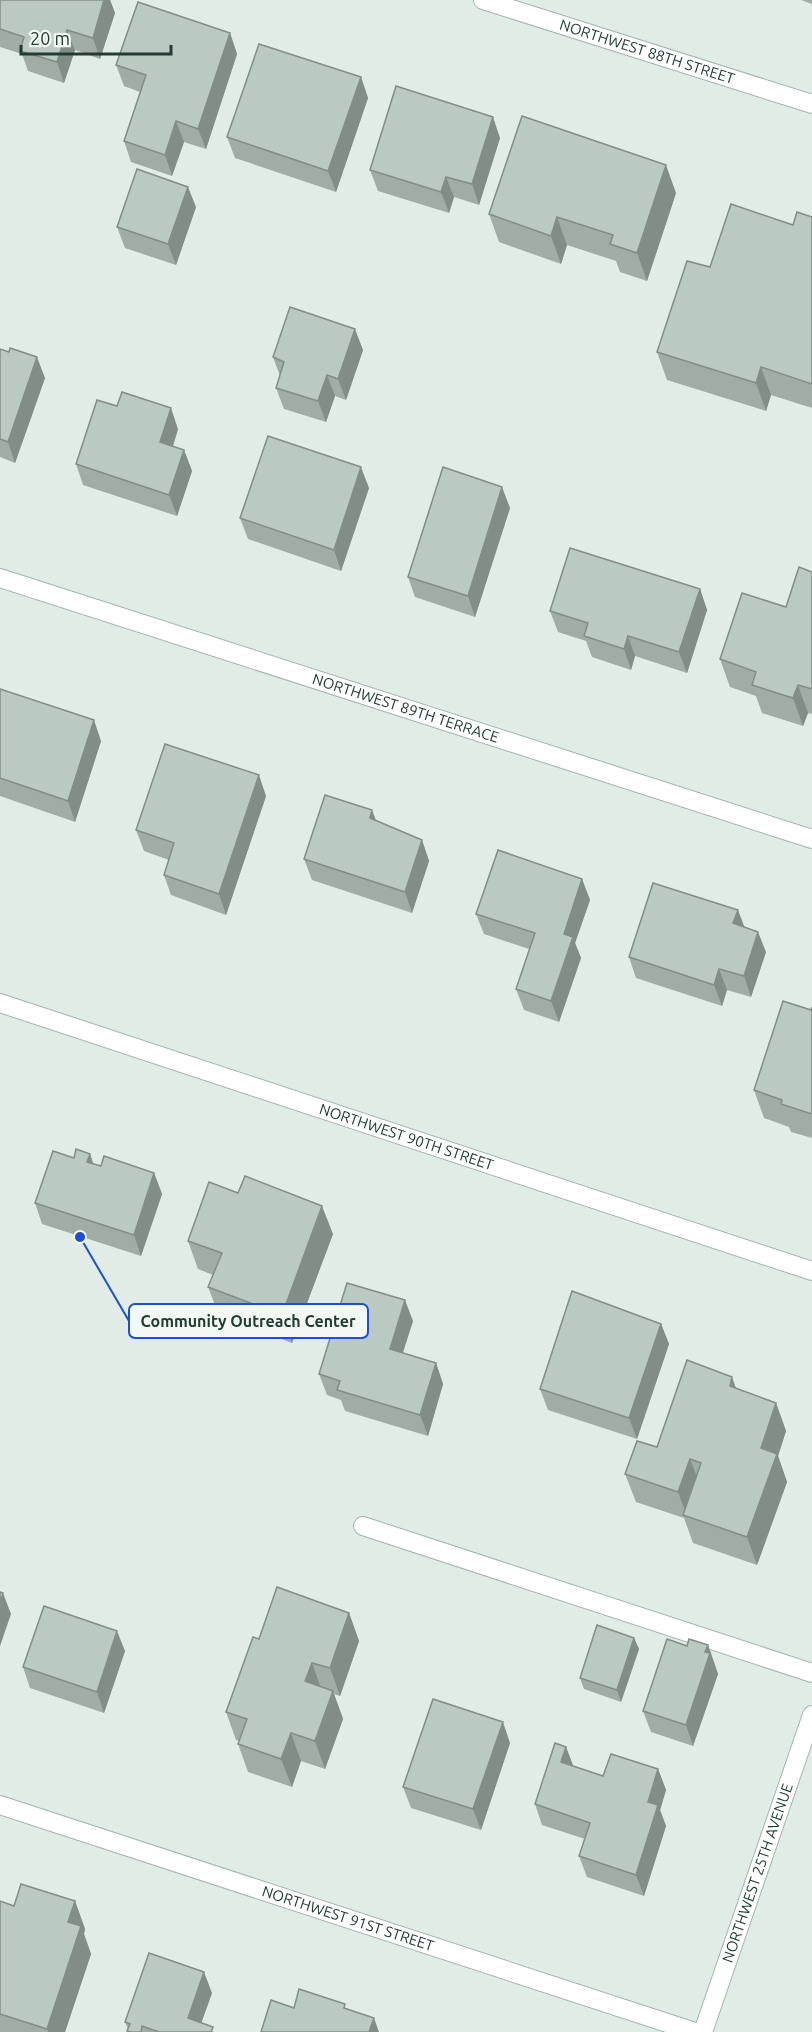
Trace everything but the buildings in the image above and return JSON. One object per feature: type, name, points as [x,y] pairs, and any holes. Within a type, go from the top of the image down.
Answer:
[{"type":"street","name":"NORTHWEST 88TH STREET","points":[[483,0],[812,104]]},
{"type":"street","name":"NORTHWEST 89TH TERRACE","points":[[0,578],[812,839]]},
{"type":"street","name":"NORTHWEST 90TH STREET","points":[[0,1003],[812,1271]]},
{"type":"street","points":[[363,1526],[812,1673]]},
{"type":"street","name":"NORTHWEST 25TH AVENUE","points":[[703,2032],[812,1715]]},
{"type":"street","name":"NORTHWEST 91ST STREET","points":[[0,1805],[695,2032]]},
{"type":"place","name":"Community Outreach Center","points":[[80,1237]]}]
